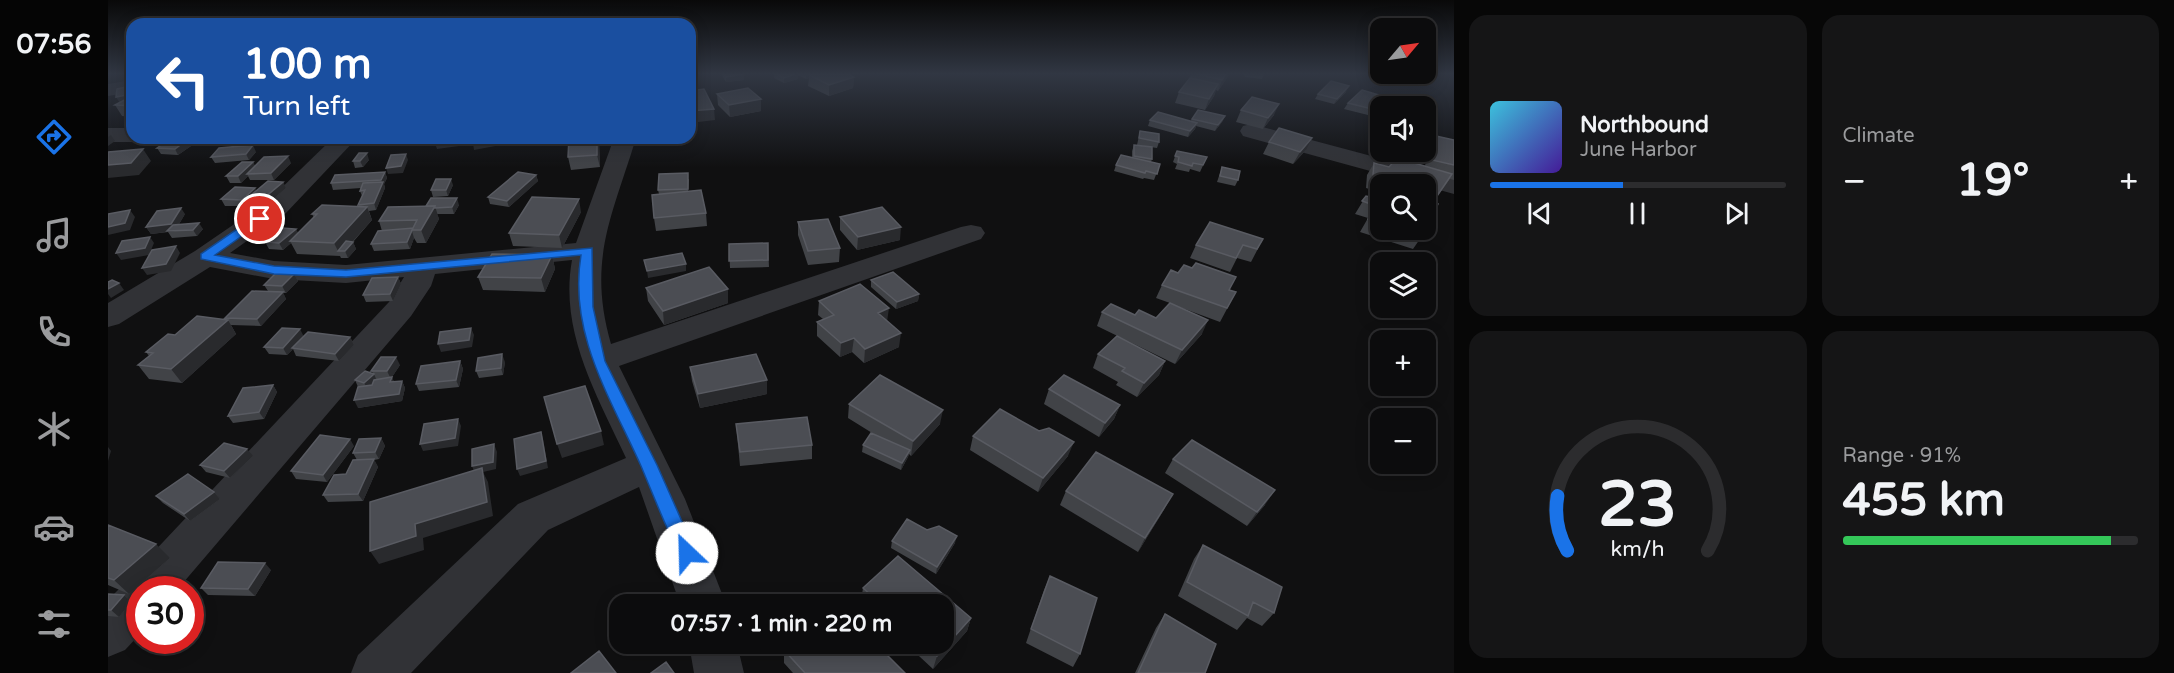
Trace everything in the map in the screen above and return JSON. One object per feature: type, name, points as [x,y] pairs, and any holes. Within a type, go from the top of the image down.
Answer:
[{"type":"street","points":[[1251,131],[1454,186]]},
{"type":"street","points":[[108,135],[126,135]]},
{"type":"street","points":[[108,317],[205,257],[277,207],[340,144]]},
{"type":"street","points":[[623,144],[588,250],[585,271],[586,307],[598,361],[649,465],[687,553],[700,594]]},
{"type":"street","points":[[598,361],[971,233]]},
{"type":"street","points":[[205,257],[274,270],[346,273],[422,268],[588,250]]},
{"type":"street","points":[[161,576],[400,309],[416,286],[422,268]]},
{"type":"street","points":[[108,281],[151,292]]},
{"type":"street","points":[[376,673],[533,517],[649,465]]},
{"type":"street","points":[[108,634],[126,614]]},
{"type":"street","points":[[715,654],[719,673]]},
{"type":"building","points":[[696,105],[712,105],[714,109],[696,110]]},
{"type":"building","points":[[1245,105],[1278,105],[1268,118],[1241,110]]},
{"type":"building","points":[[1198,110],[1225,116],[1218,125],[1192,119]]},
{"type":"building","points":[[1158,112],[1197,123],[1190,131],[1150,120]]},
{"type":"building","points":[[1279,128],[1312,138],[1300,152],[1269,142]]},
{"type":"building","points":[[1140,131],[1159,134],[1159,142],[1139,138]]},
{"type":"building","points":[[1436,136],[1454,140],[1454,165],[1436,161]]},
{"type":"building","points":[[163,144],[182,144],[175,149],[157,148]]},
{"type":"building","points":[[569,144],[597,144],[597,155],[568,157]]},
{"type":"building","points":[[253,145],[246,154],[211,157],[219,148]]},
{"type":"building","points":[[1134,145],[1152,147],[1152,159],[1134,156]]},
{"type":"building","points":[[143,149],[131,163],[108,165],[108,152]]},
{"type":"building","points":[[1177,151],[1207,157],[1203,165],[1193,163],[1192,166],[1178,162],[1179,157],[1175,156]]},
{"type":"building","points":[[359,153],[367,153],[360,161],[353,161]]},
{"type":"building","points":[[406,154],[401,166],[386,168],[391,155]]},
{"type":"building","points":[[1121,155],[1160,164],[1157,174],[1116,165]]},
{"type":"building","points":[[288,156],[271,173],[247,174],[264,157]]},
{"type":"building","points":[[242,162],[253,162],[238,176],[226,176]]},
{"type":"building","points":[[1393,162],[1411,162],[1452,174],[1437,196],[1436,174],[1373,174],[1374,163],[1389,167]]},
{"type":"building","points":[[1222,167],[1240,171],[1238,180],[1220,176]]},
{"type":"building","points":[[385,172],[381,180],[331,183],[335,175]]},
{"type":"building","points":[[518,172],[536,175],[507,201],[488,197]]},
{"type":"building","points":[[688,173],[688,189],[658,190],[659,174]]},
{"type":"building","points":[[436,179],[451,179],[446,190],[431,190]]},
{"type":"building","points":[[268,181],[283,182],[258,203],[243,202]]},
{"type":"building","points":[[383,182],[374,203],[358,205],[365,190],[360,191],[363,183]]},
{"type":"building","points":[[235,187],[255,188],[242,200],[221,199]]},
{"type":"building","points":[[701,190],[706,213],[654,218],[652,195]]},
{"type":"building","points":[[1366,196],[1370,197],[1370,204],[1362,201]]},
{"type":"building","points":[[532,197],[579,199],[559,235],[509,233]]},
{"type":"building","points":[[431,198],[457,198],[452,207],[435,208],[435,206],[426,206]]},
{"type":"building","points":[[322,205],[367,207],[334,243],[290,241],[317,214],[312,214]]},
{"type":"building","points":[[435,206],[421,230],[412,230],[417,220],[379,221],[388,207]]},
{"type":"building","points":[[882,207],[901,227],[858,237],[840,217]]},
{"type":"building","points":[[181,208],[171,224],[146,227],[157,211]]},
{"type":"building","points":[[130,210],[125,223],[108,227],[108,214]]},
{"type":"building","points":[[828,219],[840,248],[808,251],[798,222]]},
{"type":"building","points":[[1210,222],[1263,239],[1257,249],[1243,245],[1236,258],[1196,245]]},
{"type":"building","points":[[199,223],[193,230],[167,231],[173,225]]},
{"type":"building","points":[[282,228],[296,229],[279,243],[265,242]]},
{"type":"building","points":[[413,228],[407,242],[371,244],[378,231]]},
{"type":"building","points":[[150,237],[145,248],[116,253],[122,241]]},
{"type":"building","points":[[346,241],[353,242],[345,251],[338,251]]},
{"type":"building","points":[[768,243],[768,260],[729,261],[729,244]]},
{"type":"building","points":[[176,246],[166,264],[142,268],[152,250]]},
{"type":"building","points":[[682,253],[686,264],[647,271],[644,260]]},
{"type":"building","points":[[492,254],[552,255],[541,278],[478,277]]},
{"type":"building","points":[[1196,263],[1236,277],[1229,290],[1236,292],[1227,308],[1162,285],[1171,270],[1178,273],[1184,265],[1192,268]]},
{"type":"building","points":[[709,267],[728,289],[663,311],[646,288]]},
{"type":"building","points":[[893,272],[919,294],[897,302],[871,280]]},
{"type":"building","points":[[276,273],[294,274],[282,286],[264,285]]},
{"type":"building","points":[[398,277],[390,294],[363,295],[372,278]]},
{"type":"building","points":[[112,280],[119,283],[108,289],[108,282]]},
{"type":"building","points":[[860,284],[889,308],[878,313],[901,333],[865,349],[854,338],[841,343],[817,322],[834,315],[819,301]]},
{"type":"building","points":[[252,291],[283,292],[257,319],[225,318]]},
{"type":"building","points":[[1170,303],[1208,320],[1182,350],[1102,312],[1111,304],[1135,315],[1139,310],[1156,318]]},
{"type":"building","points":[[197,316],[228,320],[171,369],[138,365],[153,353],[146,352],[168,334],[175,335]]},
{"type":"building","points":[[282,328],[300,329],[283,348],[264,347]]},
{"type":"building","points":[[471,328],[469,340],[438,344],[440,332]]},
{"type":"building","points":[[308,332],[350,337],[335,354],[292,348]]},
{"type":"building","points":[[1117,336],[1165,361],[1144,383],[1122,371],[1125,368],[1098,354]]},
{"type":"building","points":[[502,354],[501,368],[476,371],[478,358]]},
{"type":"building","points":[[756,354],[767,380],[698,394],[690,367]]},
{"type":"building","points":[[381,357],[396,357],[387,371],[371,371]]},
{"type":"building","points":[[460,361],[456,380],[416,384],[421,366]]},
{"type":"building","points":[[365,371],[374,374],[364,383],[355,380]]},
{"type":"building","points":[[880,375],[943,410],[913,441],[849,404]]},
{"type":"building","points":[[1064,375],[1120,405],[1105,423],[1049,389]]},
{"type":"building","points":[[392,377],[390,382],[402,381],[399,394],[354,400],[358,387],[372,385],[374,380]]},
{"type":"building","points":[[273,385],[259,412],[228,416],[243,388]]},
{"type":"building","points":[[585,386],[601,431],[557,444],[544,397]]},
{"type":"building","points":[[1000,409],[1039,431],[1049,428],[1074,442],[1043,478],[973,436]]},
{"type":"building","points":[[807,417],[812,445],[740,452],[736,424]]},
{"type":"building","points":[[458,419],[455,438],[420,444],[424,424]]},
{"type":"building","points":[[541,432],[546,461],[517,469],[514,439]]},
{"type":"building","points":[[871,433],[910,450],[902,463],[863,445]]},
{"type":"building","points":[[320,435],[350,439],[323,475],[291,471]]},
{"type":"building","points":[[381,438],[375,452],[353,453],[359,439]]},
{"type":"building","points":[[1192,440],[1275,490],[1257,512],[1173,459]]},
{"type":"building","points":[[224,443],[247,449],[224,471],[200,465]]},
{"type":"building","points":[[494,444],[493,462],[472,466],[472,449]]},
{"type":"building","points":[[1096,452],[1173,494],[1145,538],[1066,491]]},
{"type":"building","points":[[374,459],[358,494],[323,495],[334,475],[346,474],[353,460]]},
{"type":"building","points":[[482,468],[487,502],[415,524],[416,536],[370,551],[370,502]]},
{"type":"building","points":[[188,474],[214,492],[184,514],[156,496]]},
{"type":"building","points":[[907,519],[927,530],[939,526],[957,536],[937,567],[892,541]]},
{"type":"building","points":[[108,525],[156,544],[114,580],[108,578]]},
{"type":"building","points":[[1203,545],[1282,587],[1274,613],[1253,602],[1248,616],[1187,582]]},
{"type":"building","points":[[898,556],[943,594],[870,594],[863,588]]},
{"type":"building","points":[[218,562],[265,563],[248,589],[204,588],[204,583]]},
{"type":"building","points":[[1050,576],[1097,598],[1080,654],[1031,629]]},
{"type":"building","points":[[108,594],[124,595],[111,610],[108,610]]},
{"type":"building","points":[[954,604],[971,618],[954,637]]},
{"type":"building","points":[[1165,614],[1216,644],[1205,673],[1138,673]]},
{"type":"building","points":[[599,651],[616,673],[571,673]]},
{"type":"building","points":[[788,654],[886,654],[905,673],[805,673]]},
{"type":"building","points":[[666,662],[674,673],[651,673]]},
{"type":"route","points":[[260,219],[205,257],[274,270],[346,273],[441,266],[588,250],[585,271],[586,307],[598,361],[649,465],[687,553]]}]
